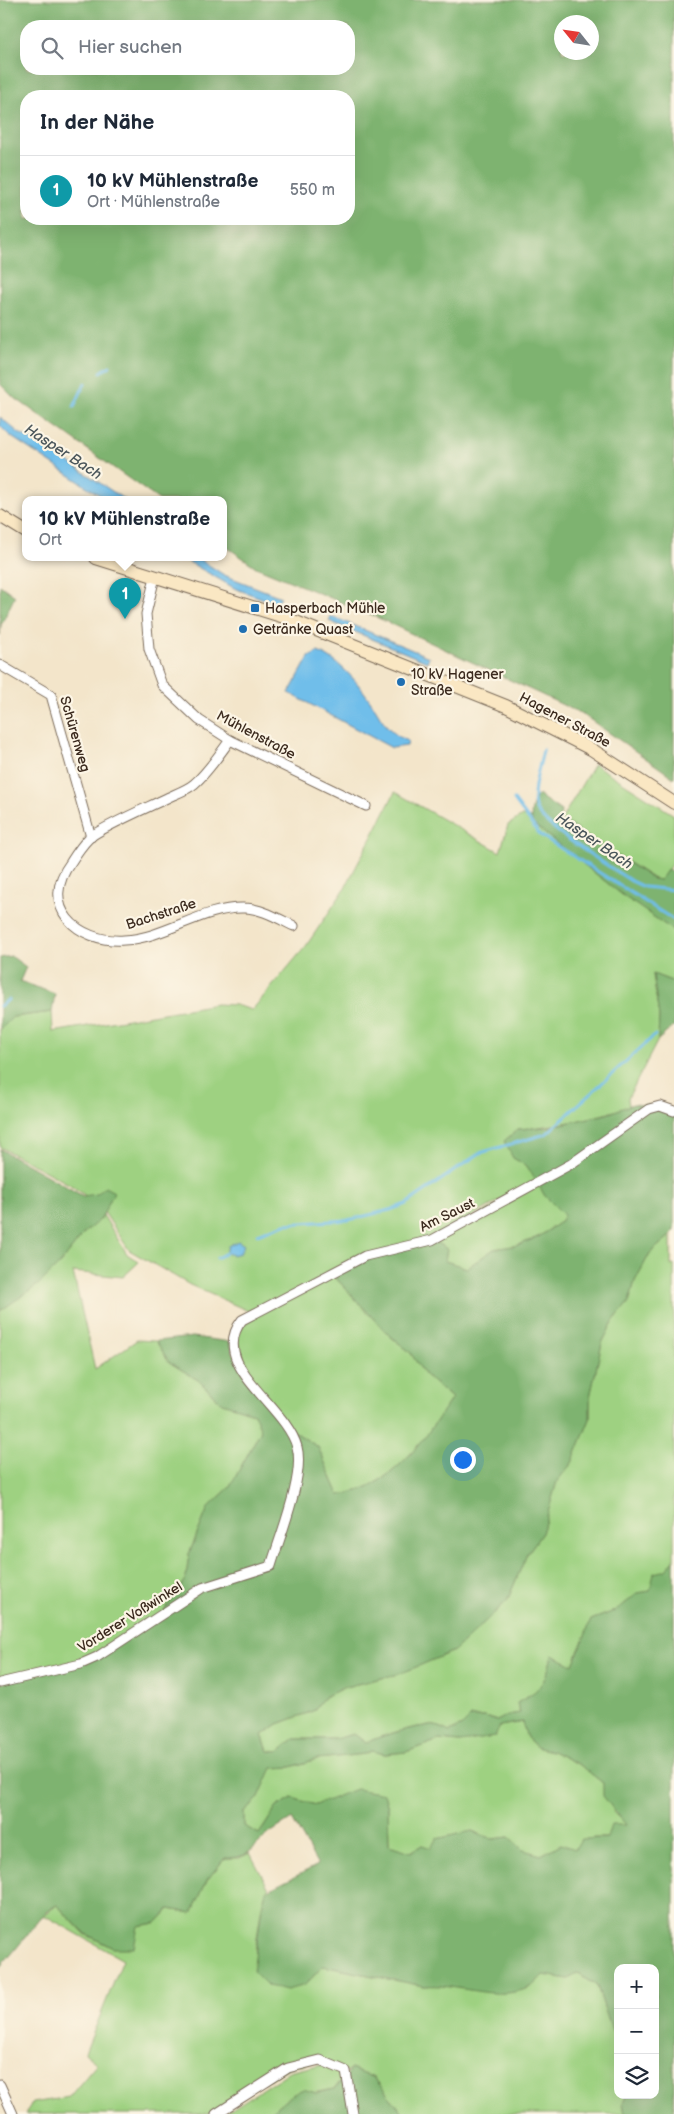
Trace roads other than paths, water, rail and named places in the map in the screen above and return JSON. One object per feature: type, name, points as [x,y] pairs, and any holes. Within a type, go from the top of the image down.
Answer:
[{"type":"main road","points":[[0,516],[22,530]]},
{"type":"main road","name":"Hagener Straße","points":[[105,561],[281,616],[506,706],[591,749],[674,803]]},
{"type":"street","name":"Mühlenstraße","points":[[155,577],[146,614],[149,649],[162,684],[199,720],[230,740],[366,806]]},
{"type":"street","name":"Schürenweg","points":[[0,665],[51,695],[90,837]]},
{"type":"street","name":"Bachstraße","points":[[230,740],[215,762],[193,785],[90,837],[64,870],[59,883],[57,898],[68,921],[76,928],[109,940],[142,938],[212,912],[246,908],[263,912],[294,926]]},
{"type":"street","name":"Am Saust","points":[[271,1566],[299,1473],[297,1447],[289,1427],[237,1364],[232,1341],[236,1328],[242,1320],[365,1256],[432,1240],[571,1164],[649,1109],[660,1106],[674,1111]]},
{"type":"street","name":"Vorderer Voßwinkel","points":[[0,1683],[81,1664],[97,1657],[202,1588],[271,1566]]},
{"type":"street","points":[[216,2114],[288,2068],[320,2060],[346,2071],[353,2114]]},
{"type":"street","points":[[0,2085],[13,2114]]},
{"type":"water","points":[[0,417],[19,433],[63,458],[119,496],[101,496],[10,436],[0,426]]},
{"type":"water","points":[[187,561],[203,561],[224,575],[281,597],[276,603],[236,589]]},
{"type":"water","points":[[331,616],[429,657],[427,662],[329,621]]},
{"type":"water","points":[[318,652],[332,659],[351,676],[388,728],[408,741],[407,746],[392,748],[289,693],[309,657]]},
{"type":"water","points":[[238,1241],[244,1245],[240,1253],[233,1255],[226,1253],[228,1246]]},
{"type":"waterway","points":[[101,372],[110,366]]},
{"type":"waterway","points":[[74,407],[85,383]]},
{"type":"waterway","name":"Hasper Bach","points":[[543,750],[534,793],[535,807],[539,815],[562,835],[631,881],[644,887],[674,890]]},
{"type":"waterway","points":[[514,800],[540,835],[674,920]]},
{"type":"waterway","points":[[0,1006],[9,999]]},
{"type":"waterway","points":[[257,1234],[285,1224],[348,1220],[390,1210],[406,1204],[480,1153],[546,1134],[655,1035]]},
{"type":"waterway","points":[[217,1258],[226,1253]]},
{"type":"place","name":"Hasperbach Mühle","points":[[255,608]]},
{"type":"place","name":"10 kV Mühlenstraße","points":[[125,619]]},
{"type":"place","name":"Getränke Quast","points":[[243,629]]},
{"type":"place","name":"10 kV Hagener Straße","points":[[401,682]]}]
